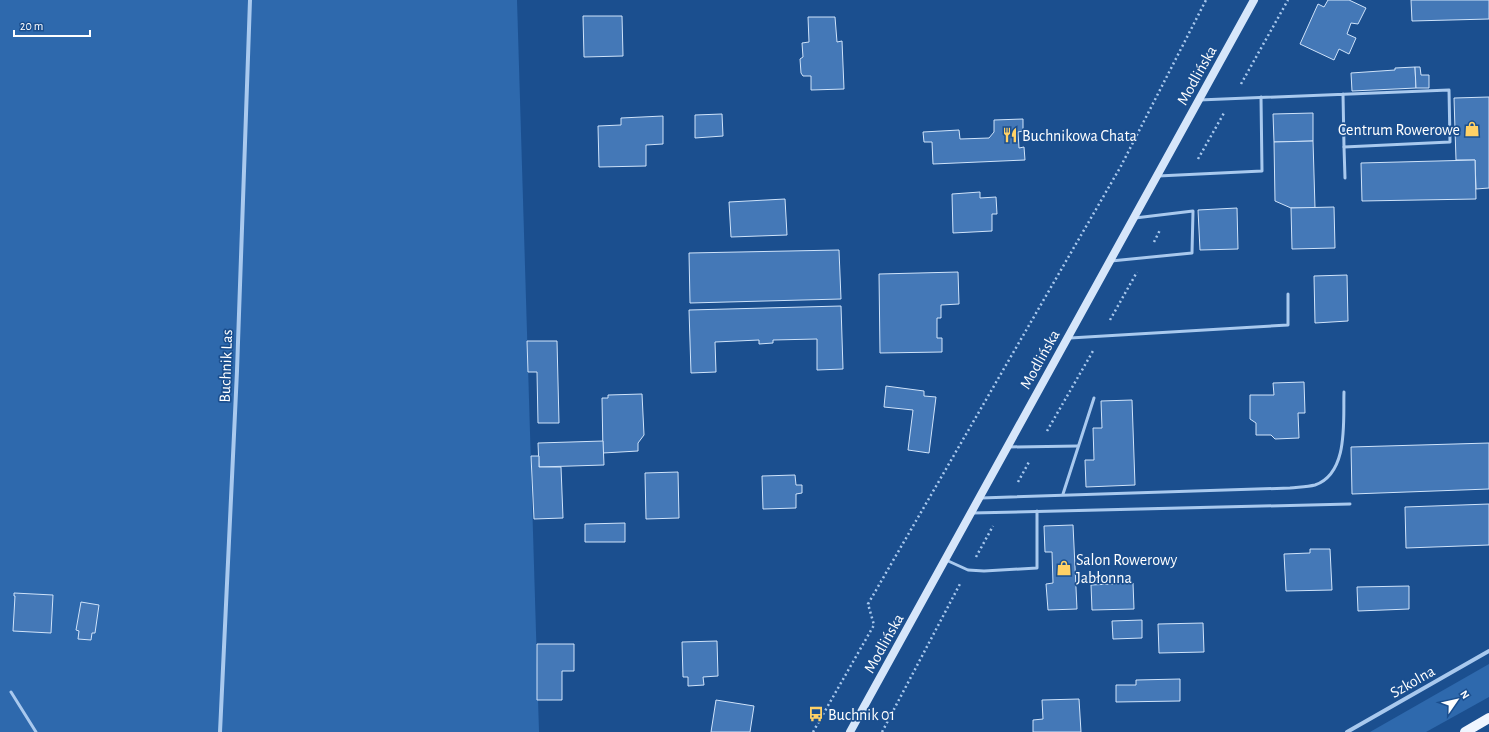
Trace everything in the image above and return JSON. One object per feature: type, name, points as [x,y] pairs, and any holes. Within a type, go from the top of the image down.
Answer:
[{"type":"main road","name":"Modlińska","points":[[850,732],[1197,100],[1254,0]]},
{"type":"main road","points":[[1465,732],[1489,718]]},
{"type":"street","name":"Buchnik Las","points":[[220,732],[237,370],[250,0]]},
{"type":"street","name":"Szkolna","points":[[1347,732],[1489,651]]},
{"type":"lane","points":[[1197,100],[1232,100],[1261,97],[1449,90],[1450,142],[1344,147]]},
{"type":"lane","points":[[1343,94],[1345,178]]},
{"type":"lane","points":[[1156,177],[1262,171],[1261,97]]},
{"type":"lane","points":[[1109,261],[1192,253],[1193,211],[1133,218]]},
{"type":"lane","points":[[1067,338],[1288,326],[1288,294]]},
{"type":"lane","points":[[979,498],[1063,494],[1290,488],[1315,485],[1326,478],[1336,468],[1341,453],[1344,392]]},
{"type":"lane","points":[[1063,494],[1094,398]]},
{"type":"lane","points":[[1006,447],[1078,446]]},
{"type":"lane","points":[[971,513],[1350,504]]},
{"type":"lane","points":[[944,559],[968,570],[984,571],[1037,568],[1036,511]]},
{"type":"lane","points":[[11,692],[36,732]]},
{"type":"path","points":[[813,732],[874,625],[868,604],[1122,166],[1206,0]]},
{"type":"path","points":[[1190,174],[1288,0]]},
{"type":"path","points":[[1011,496],[1169,213]]},
{"type":"path","points":[[882,732],[968,570],[1002,512]]},
{"type":"shaded area","points":[[0,0],[517,0],[539,732],[0,732]]},
{"type":"shaded area","points":[[1489,664],[1489,697],[1426,732],[1370,732]]},
{"type":"building","points":[[1328,0],[1349,0],[1366,8],[1358,24],[1351,23],[1347,34],[1356,38],[1349,54],[1339,49],[1334,60],[1300,44],[1318,4],[1324,7]]},
{"type":"building","points":[[1411,0],[1489,0],[1489,19],[1412,21]]},
{"type":"building","points":[[583,16],[622,16],[623,56],[584,57]]},
{"type":"building","points":[[808,17],[835,17],[837,42],[842,41],[844,89],[811,90],[811,76],[803,76],[801,73],[800,59],[803,57],[802,43],[809,42]]},
{"type":"building","points":[[1415,67],[1416,88],[1352,91],[1351,73]]},
{"type":"building","points":[[1415,67],[1420,67],[1421,75],[1429,75],[1429,88],[1416,88]]},
{"type":"building","name":"Centrum Rowerowe","points":[[1489,97],[1489,188],[1476,189],[1475,160],[1456,160],[1454,98]]},
{"type":"building","points":[[1313,113],[1313,141],[1274,142],[1273,114]]},
{"type":"building","points":[[722,114],[723,136],[695,138],[695,115]]},
{"type":"building","points":[[663,116],[663,144],[646,145],[646,166],[599,167],[598,126],[621,125],[621,118]]},
{"type":"building","points":[[1023,119],[1023,131],[1018,132],[1019,148],[1024,147],[1025,160],[933,164],[932,142],[924,142],[923,132],[959,130],[960,139],[989,138],[994,132],[994,120]]},
{"type":"building","points":[[1313,141],[1315,208],[1291,208],[1275,201],[1274,142]]},
{"type":"building","points":[[1475,160],[1476,199],[1362,201],[1361,163]]},
{"type":"building","points":[[980,192],[980,198],[996,197],[997,214],[992,214],[992,231],[953,233],[952,194]]},
{"type":"building","points":[[785,199],[787,235],[731,237],[729,202]]},
{"type":"building","points":[[1334,207],[1335,248],[1292,249],[1291,208]]},
{"type":"building","points":[[1237,208],[1238,249],[1200,250],[1198,210]]},
{"type":"building","points":[[839,250],[841,299],[690,303],[689,253]]},
{"type":"building","points":[[958,272],[959,304],[941,305],[941,318],[937,318],[937,338],[942,338],[942,352],[880,353],[879,274]]},
{"type":"building","points":[[1347,275],[1348,321],[1315,323],[1314,276]]},
{"type":"building","points":[[841,306],[843,369],[817,370],[817,339],[773,340],[773,343],[759,344],[759,340],[715,342],[716,372],[691,373],[689,310]]},
{"type":"building","points":[[527,341],[557,341],[559,423],[538,423],[537,372],[528,372]]},
{"type":"building","points":[[1304,382],[1305,413],[1298,413],[1299,438],[1275,439],[1271,435],[1256,435],[1256,423],[1250,419],[1250,395],[1274,395],[1273,383]]},
{"type":"building","points":[[886,386],[924,391],[924,396],[936,397],[929,453],[908,450],[913,410],[884,407]]},
{"type":"building","points":[[642,394],[644,435],[638,443],[638,451],[603,453],[602,398],[608,398],[608,395]]},
{"type":"building","points":[[1132,400],[1135,485],[1086,487],[1085,460],[1094,460],[1093,428],[1102,428],[1101,401]]},
{"type":"building","points":[[603,441],[604,465],[539,467],[538,443]]},
{"type":"building","points":[[1489,443],[1489,489],[1352,494],[1351,447]]},
{"type":"building","points":[[531,456],[539,456],[539,467],[561,467],[563,518],[534,519]]},
{"type":"building","points":[[678,472],[679,518],[646,519],[645,473]]},
{"type":"building","points":[[795,475],[796,485],[802,485],[802,493],[796,494],[796,508],[763,509],[762,476]]},
{"type":"building","points":[[1489,504],[1489,545],[1406,548],[1405,507]]},
{"type":"building","points":[[625,523],[625,542],[585,542],[585,524]]},
{"type":"building","name":"Salon Rowerowy Jabłonna","points":[[1073,525],[1077,609],[1048,610],[1046,584],[1053,583],[1052,552],[1045,552],[1044,526]]},
{"type":"building","points":[[1310,549],[1330,549],[1332,590],[1286,591],[1284,554],[1310,553]]},
{"type":"building","points":[[1133,583],[1134,609],[1092,610],[1091,585]]},
{"type":"building","points":[[1409,586],[1409,609],[1358,611],[1357,587]]},
{"type":"building","points":[[14,593],[53,595],[51,633],[13,631]]},
{"type":"building","points":[[81,602],[99,605],[95,633],[92,633],[91,640],[78,639],[79,631],[76,630]]},
{"type":"building","points":[[1142,620],[1142,638],[1113,639],[1112,621]]},
{"type":"building","points":[[1203,623],[1204,652],[1159,653],[1158,624]]},
{"type":"building","points":[[717,641],[718,676],[703,677],[704,685],[688,686],[688,677],[683,677],[682,642]]},
{"type":"building","points":[[537,644],[574,644],[574,671],[562,671],[562,700],[537,700]]},
{"type":"building","points":[[1180,679],[1180,701],[1116,702],[1116,685],[1136,685],[1136,680]]},
{"type":"building","points":[[1079,699],[1081,732],[1033,732],[1033,720],[1043,719],[1042,700]]},
{"type":"building","points":[[716,700],[754,706],[750,732],[711,732]]},
{"type":"place","name":"Centrum Rowerowe","points":[[1472,129]]},
{"type":"place","name":"Buchnikowa Chata","points":[[1010,135]]},
{"type":"place","name":"Salon Rowerowy Jabłonna","points":[[1064,568]]},
{"type":"place","name":"Buchnik 01","points":[[816,714]]}]
